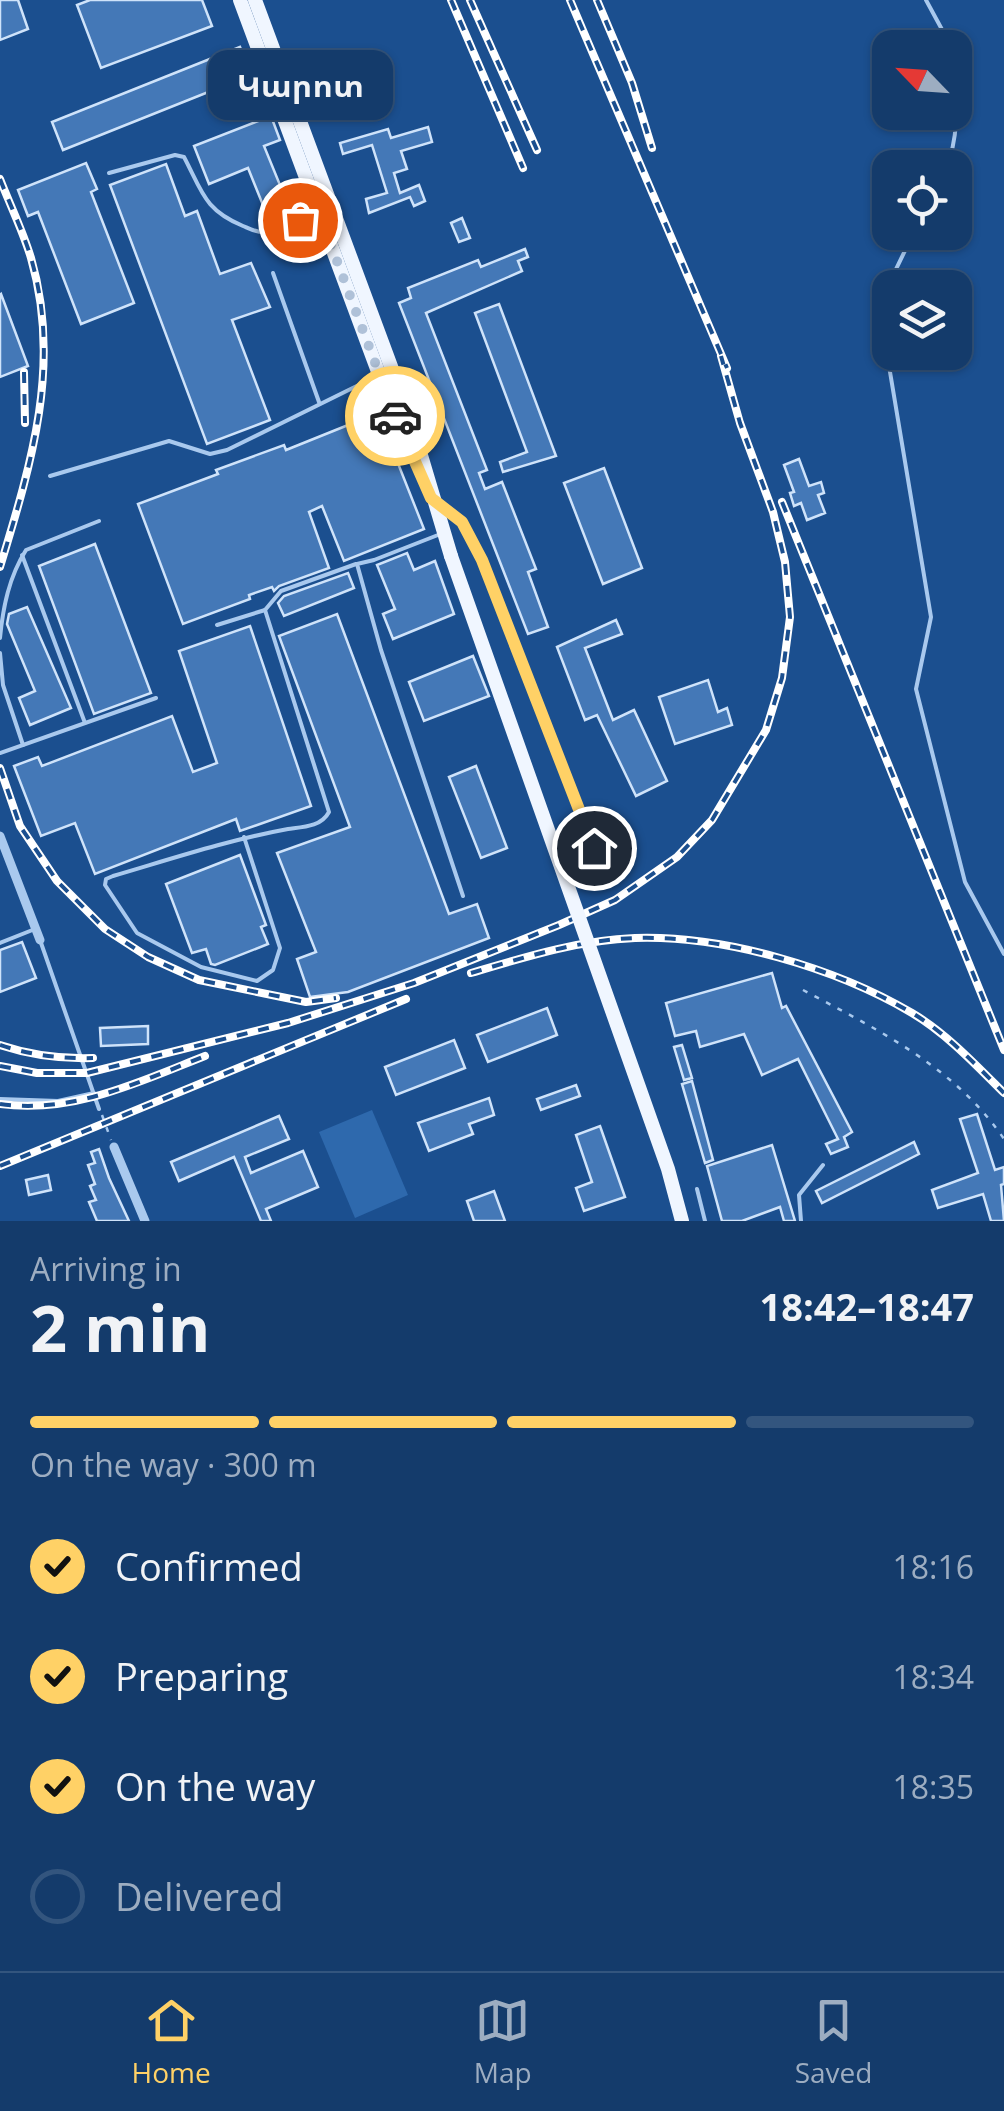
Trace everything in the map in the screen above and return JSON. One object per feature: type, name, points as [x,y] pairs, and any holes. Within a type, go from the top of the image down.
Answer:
[{"type":"main road","points":[[240,0],[380,375],[431,498]]},
{"type":"main road","points":[[256,0],[409,416],[442,533],[668,1169],[682,1221]]},
{"type":"street","points":[[0,836],[40,940]]},
{"type":"street","points":[[114,1147],[145,1221]]},
{"type":"lane","points":[[926,0],[942,30]]},
{"type":"lane","points":[[109,172],[175,155],[184,158],[202,198],[228,220],[258,232],[319,213]]},
{"type":"lane","points":[[905,250],[884,294],[885,342],[931,616],[916,689],[964,882],[1004,954]]},
{"type":"lane","points":[[273,273],[319,402]]},
{"type":"lane","points":[[50,476],[169,441],[210,454],[226,450],[380,375]]},
{"type":"lane","points":[[431,498],[462,522],[482,560],[594,848]]},
{"type":"lane","points":[[0,638],[3,608],[22,555],[31,546],[99,520]]},
{"type":"lane","points":[[216,625],[265,610],[281,591],[442,533]]},
{"type":"lane","points":[[22,555],[85,723]]},
{"type":"lane","points":[[356,564],[463,896]]},
{"type":"lane","points":[[244,838],[280,948],[273,970],[257,981],[201,967],[138,933],[105,885],[106,879],[113,876],[244,838],[315,824],[326,818],[329,812],[265,610]]},
{"type":"lane","points":[[0,653],[3,685],[23,745]]},
{"type":"lane","points":[[0,753],[156,698]]},
{"type":"lane","points":[[0,943],[35,929]]},
{"type":"lane","points":[[40,940],[99,1108]]},
{"type":"lane","points":[[0,1099],[58,1101],[94,1093]]},
{"type":"lane","points":[[801,1221],[800,1195],[822,1165]]},
{"type":"lane","points":[[697,1189],[705,1221]]},
{"type":"path","points":[[804,990],[882,1032],[951,1077],[1004,1138]]},
{"type":"path","points":[[99,1108],[114,1147]]},
{"type":"shaded area","points":[[372,1110],[408,1195],[355,1218],[319,1132]]},
{"type":"building","points":[[0,0],[18,0],[28,29],[0,40]]},
{"type":"building","points":[[90,0],[202,0],[212,26],[101,68],[77,5]]},
{"type":"building","points":[[240,47],[251,75],[63,150],[52,122]]},
{"type":"building","points":[[271,116],[280,140],[264,146],[291,212],[269,220],[248,168],[209,184],[194,146]]},
{"type":"building","points":[[428,127],[432,142],[401,151],[407,169],[394,173],[400,193],[419,185],[425,201],[414,206],[410,197],[369,213],[366,199],[387,193],[372,145],[343,154],[340,143],[388,129],[391,138]]},
{"type":"building","points":[[86,163],[97,189],[91,192],[134,303],[81,324],[38,212],[28,216],[18,190]]},
{"type":"building","points":[[166,164],[185,216],[197,211],[220,274],[251,263],[270,307],[232,320],[270,420],[207,444],[110,185]]},
{"type":"building","points":[[462,218],[470,238],[459,242],[451,223]]},
{"type":"building","points":[[311,222],[316,234],[307,238],[304,232],[294,236],[292,230]]},
{"type":"building","points":[[525,249],[528,257],[518,261],[522,271],[426,313],[487,470],[479,473],[485,489],[502,482],[536,569],[528,572],[548,627],[528,634],[399,303],[411,298],[408,288],[478,260],[481,267]]},
{"type":"building","points":[[0,295],[28,366],[0,377]]},
{"type":"building","points":[[499,304],[556,456],[503,472],[500,462],[527,452],[475,313]]},
{"type":"building","points":[[378,413],[424,529],[344,561],[322,506],[309,512],[329,568],[274,591],[272,587],[249,595],[250,599],[183,624],[138,504],[218,474],[216,470],[284,445],[286,450]]},
{"type":"building","points":[[799,459],[809,486],[821,482],[824,493],[818,495],[825,513],[807,520],[801,503],[794,506],[790,493],[794,492],[784,465]]},
{"type":"building","points":[[604,468],[642,568],[603,584],[564,483]]},
{"type":"building","points":[[95,544],[151,693],[94,714],[39,566]]},
{"type":"building","points":[[407,553],[414,570],[435,561],[454,614],[393,639],[383,614],[395,609],[377,565]]},
{"type":"building","points":[[348,573],[354,588],[284,616],[278,603],[284,596]]},
{"type":"building","points":[[27,607],[71,708],[30,725],[19,698],[35,691],[7,624],[9,614]]},
{"type":"building","points":[[337,614],[449,914],[477,904],[489,938],[348,992],[310,997],[297,959],[316,952],[277,853],[350,827],[279,636]]},
{"type":"building","points":[[616,620],[622,634],[585,648],[613,720],[634,710],[667,781],[636,796],[597,715],[585,720],[557,647]]},
{"type":"building","points":[[250,626],[311,806],[240,831],[236,819],[95,874],[75,823],[41,836],[14,766],[38,757],[42,766],[172,716],[193,772],[217,763],[179,651]]},
{"type":"building","points":[[473,656],[489,696],[424,721],[409,682]]},
{"type":"building","points":[[708,680],[718,712],[727,708],[732,725],[675,744],[659,697]]},
{"type":"building","points":[[476,766],[507,848],[481,858],[449,777]]},
{"type":"building","points":[[240,855],[266,925],[261,927],[268,944],[215,965],[206,949],[192,953],[166,884]]},
{"type":"building","points":[[22,942],[36,978],[0,992],[0,950]]},
{"type":"building","points":[[772,973],[782,1008],[786,1006],[852,1132],[844,1137],[848,1147],[831,1154],[826,1144],[838,1139],[798,1059],[762,1075],[744,1034],[700,1047],[696,1031],[675,1036],[666,1003]]},
{"type":"building","points":[[547,1008],[557,1035],[488,1062],[477,1035]]},
{"type":"building","points":[[148,1026],[148,1044],[101,1046],[100,1028]]},
{"type":"building","points":[[454,1040],[465,1068],[396,1095],[385,1067]]},
{"type":"building","points":[[682,1045],[692,1078],[684,1080],[674,1047]]},
{"type":"building","points":[[692,1081],[713,1160],[705,1163],[682,1084]]},
{"type":"building","points":[[576,1085],[580,1096],[541,1110],[537,1099]]},
{"type":"building","points":[[489,1098],[494,1115],[469,1124],[473,1134],[429,1151],[418,1123]]},
{"type":"building","points":[[977,1114],[995,1170],[1004,1167],[1004,1221],[991,1221],[983,1194],[938,1208],[932,1190],[978,1173],[960,1119]]},
{"type":"building","points":[[279,1116],[289,1139],[245,1157],[251,1173],[303,1151],[318,1187],[266,1209],[271,1221],[261,1221],[234,1157],[179,1181],[171,1162]]},
{"type":"building","points":[[600,1126],[625,1197],[584,1211],[576,1188],[592,1182],[576,1135]]},
{"type":"building","points":[[914,1142],[919,1154],[822,1203],[816,1191]]},
{"type":"building","points":[[772,1145],[795,1221],[784,1221],[780,1207],[742,1221],[722,1221],[707,1166]]},
{"type":"building","points":[[99,1149],[129,1221],[97,1221],[89,1202],[96,1200],[88,1165],[95,1163],[91,1152]]},
{"type":"building","points":[[48,1175],[51,1190],[29,1195],[26,1180]]},
{"type":"building","points":[[494,1191],[505,1221],[474,1221],[467,1201]]},
{"type":"railway","points":[[451,0],[523,168]]},
{"type":"railway","points":[[470,0],[537,150]]},
{"type":"railway","points":[[570,0],[727,368]]},
{"type":"railway","points":[[597,0],[632,83],[652,148]]},
{"type":"railway","points":[[0,179],[31,258],[44,337],[43,376],[32,453],[0,567]]},
{"type":"railway","points":[[0,1066],[37,1073],[87,1073],[288,1023],[414,983],[559,925],[615,900],[677,857],[712,820],[766,730],[782,678],[790,617],[785,562],[773,512],[740,423],[721,356]]},
{"type":"railway","points":[[24,372],[25,423]]},
{"type":"railway","points":[[782,502],[1004,1050]]},
{"type":"railway","points":[[0,768],[20,826],[57,881],[105,929],[148,957],[199,980],[306,1002],[336,998]]},
{"type":"railway","points":[[471,973],[552,950],[614,939],[669,939],[742,949],[849,982],[912,1013],[949,1040],[1004,1093]]},
{"type":"railway","points":[[0,1166],[406,999]]},
{"type":"railway","points":[[0,1045],[46,1056],[93,1058]]},
{"type":"railway","points":[[0,1104],[27,1106],[80,1100],[205,1056]]},
{"type":"way so far","points":[[300,220],[319,213],[395,416]]},
{"type":"place","name":"Կարոտ","points":[[300,220]]},
{"type":"route","points":[[395,416],[431,498],[462,522],[473,540],[594,848]]}]
